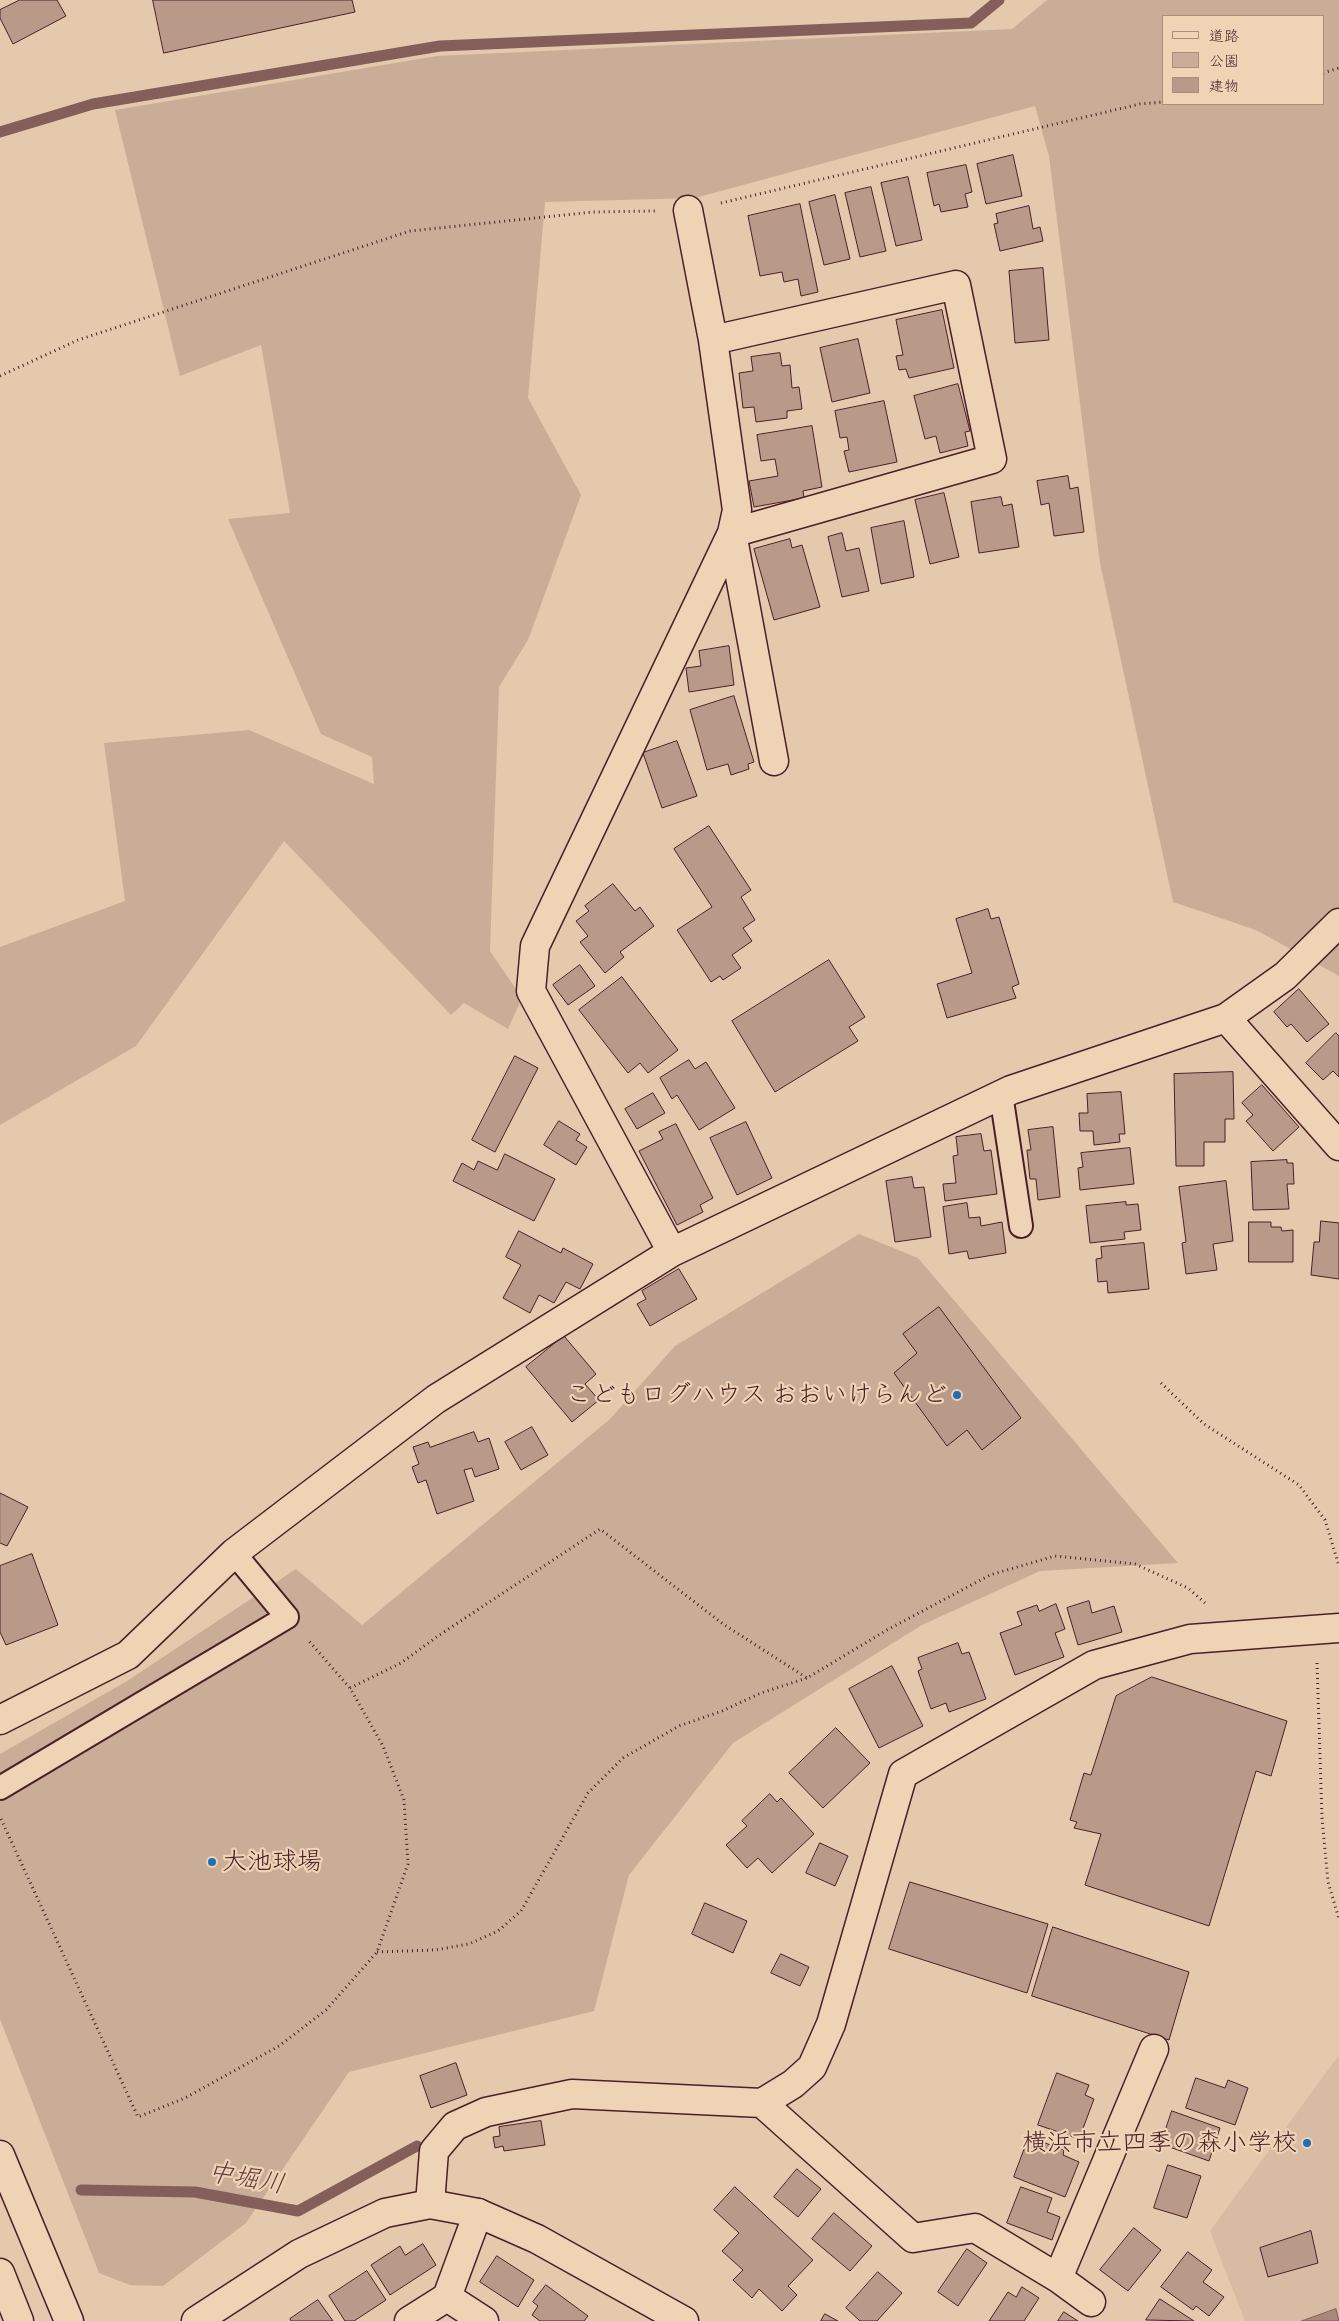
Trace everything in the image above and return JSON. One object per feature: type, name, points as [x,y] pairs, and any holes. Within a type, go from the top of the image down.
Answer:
[{"type":"street","points":[[672,1252],[531,991],[535,946],[732,533],[737,510],[712,340],[688,210]]},
{"type":"street","points":[[712,340],[956,285],[992,459],[732,533]]},
{"type":"street","points":[[732,533],[774,761]]},
{"type":"street","points":[[0,1720],[128,1655],[234,1553],[436,1399],[672,1252],[1001,1094],[1226,1018],[1285,976],[1339,923]]},
{"type":"street","points":[[1226,1018],[1339,1146]]},
{"type":"street","points":[[430,2204],[434,2152],[455,2126],[486,2112],[572,2094],[762,2103],[793,2084],[812,2067],[831,2024],[903,1774],[1094,1665],[1190,1639],[1328,1629]]},
{"type":"street","points":[[1058,2278],[1154,2049]]},
{"type":"street","points":[[762,2103],[913,2238],[975,2228],[1058,2278],[1091,2302]]},
{"type":"street","points":[[0,2155],[68,2321]]},
{"type":"street","points":[[196,2321],[299,2254],[385,2213],[430,2204],[478,2212],[537,2239],[684,2321]]},
{"type":"street","points":[[409,2321],[447,2297],[478,2212]]},
{"type":"street","points":[[0,2273],[19,2321]]},
{"type":"street","points":[[447,2297],[484,2321]]},
{"type":"lane","points":[[1001,1094],[1021,1226]]},
{"type":"lane","points":[[0,1788],[288,1618],[234,1553]]},
{"type":"path","points":[[1324,73],[1339,68]]},
{"type":"path","points":[[0,376],[78,340],[410,231],[593,212],[688,210],[1140,104],[1162,102]]},
{"type":"path","points":[[1161,1383],[1204,1424],[1299,1486],[1326,1520],[1339,1566]]},
{"type":"path","points":[[350,1688],[401,1663],[438,1636],[600,1529],[722,1624],[807,1678]]},
{"type":"path","points":[[377,1952],[435,1950],[469,1944],[498,1931],[520,1911],[588,1793],[623,1758],[679,1726],[722,1711],[761,1693],[807,1678],[887,1630],[990,1575],[1056,1556],[1136,1564],[1188,1588],[1241,1635]]},
{"type":"path","points":[[0,1818],[138,2117],[185,2098],[279,2046],[326,2010],[377,1952],[408,1864],[404,1800],[383,1746],[350,1688],[288,1618]]},
{"type":"path","points":[[1328,1629],[1322,1818],[1328,1882],[1339,1919]]},
{"type":"shaded area","name":"横浜市立四季の森小学校","points":[[1339,2055],[1339,2321],[1245,2321],[1210,2231]]},
{"type":"shaded area","points":[[1336,2309],[1339,2321],[1302,2321]]},
{"type":"green space","points":[[1047,0],[1339,0],[1339,976],[1256,930],[1173,902],[1100,563],[1049,156],[1035,106],[695,198],[545,202],[528,398],[581,495],[528,640],[499,687],[490,951],[522,998],[508,1029],[464,1003],[451,1015],[284,841],[136,1046],[0,1125],[0,947],[125,901],[104,743],[249,730],[374,784],[372,757],[321,734],[228,519],[290,513],[261,345],[180,376],[115,110],[437,56],[1012,29]]},
{"type":"green space","points":[[859,1234],[918,1258],[1178,1563],[1040,1571],[922,1625],[733,1743],[629,1875],[594,2011],[349,2072],[246,2223],[163,2286],[130,2285],[99,2273],[0,2019],[0,1754],[127,1681],[296,1569],[362,1625],[610,1419],[675,1346]]},
{"type":"building","points":[[20,0],[57,0],[66,16],[13,44],[0,18],[0,10]]},
{"type":"building","points":[[153,0],[352,0],[355,12],[164,53]]},
{"type":"building","points":[[1013,155],[1022,196],[986,204],[977,164]]},
{"type":"building","points":[[966,165],[972,192],[965,194],[968,207],[941,212],[939,204],[934,206],[927,173]]},
{"type":"building","points":[[908,177],[922,240],[896,246],[881,183]]},
{"type":"building","points":[[871,187],[886,251],[860,257],[845,193]]},
{"type":"building","points":[[835,195],[850,259],[824,265],[809,202]]},
{"type":"building","points":[[800,204],[818,292],[801,296],[798,279],[784,282],[782,272],[760,276],[748,216]]},
{"type":"building","points":[[1029,206],[1033,229],[1040,227],[1043,241],[1000,251],[994,224],[998,223],[996,214]]},
{"type":"building","points":[[1043,268],[1049,340],[1015,343],[1009,271]]},
{"type":"building","points":[[942,310],[954,368],[909,378],[906,369],[899,370],[896,356],[903,355],[896,320]]},
{"type":"building","points":[[858,339],[870,393],[832,402],[820,348]]},
{"type":"building","points":[[780,353],[782,366],[790,365],[792,388],[799,387],[802,409],[787,411],[787,418],[756,422],[754,407],[743,408],[739,373],[753,371],[751,357]]},
{"type":"building","points":[[958,384],[970,431],[965,432],[968,446],[940,453],[936,436],[925,439],[914,396]]},
{"type":"building","points":[[884,401],[897,462],[849,472],[844,451],[849,450],[847,437],[840,438],[835,411]]},
{"type":"building","points":[[812,426],[822,487],[803,491],[804,498],[754,507],[749,481],[778,476],[775,459],[761,461],[757,435]]},
{"type":"building","points":[[1068,476],[1070,489],[1078,487],[1084,532],[1054,536],[1049,503],[1041,505],[1037,481]]},
{"type":"building","points":[[944,493],[959,557],[930,564],[915,500]]},
{"type":"building","points":[[1001,497],[1003,506],[1012,504],[1019,547],[979,553],[971,502]]},
{"type":"building","points":[[904,521],[914,577],[881,584],[871,528]]},
{"type":"building","points":[[842,533],[846,551],[859,548],[869,591],[842,597],[828,537]]},
{"type":"building","points":[[790,539],[792,548],[802,545],[820,607],[774,620],[754,549]]},
{"type":"building","points":[[729,646],[734,685],[689,692],[686,668],[701,666],[699,651]]},
{"type":"building","points":[[734,696],[754,762],[748,764],[749,769],[731,775],[728,764],[707,770],[690,710]]},
{"type":"building","points":[[677,741],[697,796],[662,808],[643,753]]},
{"type":"building","points":[[709,826],[751,890],[741,897],[755,920],[743,928],[752,941],[732,955],[741,968],[723,980],[720,976],[711,982],[677,930],[712,907],[674,849]]},
{"type":"building","points":[[613,884],[635,911],[640,907],[654,926],[620,952],[624,957],[605,973],[580,942],[588,936],[576,921],[589,911],[585,906]]},
{"type":"building","points":[[988,909],[991,919],[999,917],[1019,984],[1012,987],[1016,998],[947,1018],[937,984],[972,973],[956,919]]},
{"type":"building","points":[[829,960],[865,1017],[849,1027],[858,1041],[775,1092],[732,1021]]},
{"type":"building","points":[[580,965],[595,986],[568,1005],[553,985]]},
{"type":"building","points":[[622,977],[678,1050],[648,1073],[640,1063],[628,1073],[579,1010]]},
{"type":"building","points":[[1299,989],[1329,1024],[1307,1042],[1291,1024],[1287,1027],[1274,1012]]},
{"type":"building","points":[[1336,1033],[1339,1036],[1339,1077],[1333,1071],[1323,1080],[1306,1063]]},
{"type":"building","points":[[515,1056],[538,1068],[495,1152],[472,1140]]},
{"type":"building","points":[[689,1060],[695,1069],[706,1062],[735,1108],[699,1130],[677,1095],[672,1099],[660,1078]]},
{"type":"building","points":[[1233,1072],[1234,1119],[1225,1119],[1225,1142],[1204,1142],[1204,1166],[1176,1166],[1174,1074]]},
{"type":"building","points":[[1262,1085],[1299,1127],[1273,1151],[1246,1121],[1253,1115],[1242,1103]]},
{"type":"building","points":[[1121,1092],[1125,1134],[1119,1134],[1120,1142],[1094,1145],[1093,1131],[1080,1131],[1079,1113],[1088,1113],[1087,1094]]},
{"type":"building","points":[[653,1093],[665,1113],[637,1129],[625,1109]]},
{"type":"building","points":[[559,1121],[580,1134],[576,1140],[587,1147],[576,1165],[544,1145]]},
{"type":"building","points":[[746,1122],[772,1178],[737,1195],[710,1138]]},
{"type":"building","points":[[676,1124],[713,1198],[700,1205],[703,1212],[677,1225],[639,1151],[663,1139],[659,1132]]},
{"type":"building","points":[[1053,1127],[1060,1197],[1038,1200],[1036,1179],[1030,1179],[1027,1150],[1031,1150],[1028,1130]]},
{"type":"building","points":[[981,1134],[984,1151],[991,1150],[997,1194],[945,1201],[943,1184],[956,1183],[953,1156],[958,1155],[956,1137]]},
{"type":"building","points":[[1130,1148],[1134,1184],[1080,1190],[1078,1168],[1083,1167],[1081,1153]]},
{"type":"building","points":[[505,1154],[555,1179],[534,1221],[453,1181],[462,1163],[474,1170],[478,1161],[497,1170]]},
{"type":"building","points":[[1287,1160],[1287,1163],[1293,1163],[1294,1184],[1287,1184],[1289,1209],[1253,1210],[1251,1162]]},
{"type":"building","points":[[912,1177],[914,1188],[924,1187],[931,1237],[895,1242],[886,1181]]},
{"type":"building","points":[[1226,1181],[1233,1241],[1213,1244],[1217,1270],[1186,1274],[1182,1243],[1186,1242],[1179,1187]]},
{"type":"building","points":[[1126,1202],[1126,1205],[1138,1204],[1141,1230],[1124,1232],[1125,1239],[1090,1243],[1086,1206]]},
{"type":"building","points":[[967,1203],[969,1218],[980,1217],[981,1226],[1002,1222],[1006,1253],[969,1259],[967,1251],[949,1254],[943,1207]]},
{"type":"building","points":[[1321,1221],[1339,1223],[1339,1279],[1311,1275],[1314,1242],[1319,1242]]},
{"type":"building","points":[[1249,1222],[1271,1222],[1271,1227],[1281,1227],[1282,1231],[1293,1230],[1293,1262],[1249,1262]]},
{"type":"building","points":[[519,1231],[561,1253],[563,1248],[593,1264],[580,1289],[566,1282],[554,1303],[539,1295],[530,1313],[503,1298],[521,1265],[506,1257]]},
{"type":"building","points":[[1144,1243],[1149,1289],[1108,1293],[1107,1281],[1098,1282],[1096,1259],[1102,1258],[1101,1247]]},
{"type":"building","points":[[679,1269],[697,1299],[650,1326],[637,1304],[646,1299],[642,1291]]},
{"type":"building","name":"こどもログハウス おおいけらんど","points":[[939,1307],[1021,1418],[982,1450],[967,1430],[947,1446],[894,1373],[917,1353],[903,1334]]},
{"type":"building","points":[[564,1336],[596,1374],[585,1384],[599,1400],[572,1422],[526,1367]]},
{"type":"building","points":[[532,1427],[548,1455],[521,1470],[505,1442]]},
{"type":"building","points":[[474,1432],[478,1442],[489,1438],[499,1469],[475,1477],[472,1468],[464,1470],[474,1501],[437,1514],[426,1480],[418,1483],[412,1467],[419,1464],[413,1447],[428,1442],[430,1447]]},
{"type":"building","points":[[0,1493],[28,1507],[7,1546],[0,1543]]},
{"type":"building","points":[[32,1554],[58,1625],[6,1645],[0,1632],[0,1566]]},
{"type":"building","points":[[1089,1601],[1092,1613],[1114,1606],[1122,1632],[1078,1645],[1067,1608]]},
{"type":"building","points":[[1056,1604],[1065,1629],[1055,1633],[1064,1657],[1015,1675],[1000,1633],[1022,1625],[1017,1612],[1037,1605],[1039,1611]]},
{"type":"building","points":[[958,1643],[962,1654],[969,1652],[986,1699],[949,1712],[946,1703],[931,1709],[918,1671],[922,1669],[918,1658]]},
{"type":"building","points":[[892,1666],[923,1726],[879,1748],[849,1689]]},
{"type":"building","points":[[1152,1677],[1287,1721],[1271,1776],[1256,1771],[1209,1926],[1085,1885],[1101,1834],[1074,1828],[1077,1822],[1070,1820],[1084,1773],[1091,1775],[1116,1696]]},
{"type":"building","points":[[836,1728],[870,1763],[823,1808],[789,1773]]},
{"type":"building","points":[[770,1794],[777,1802],[781,1798],[814,1834],[772,1873],[758,1858],[747,1868],[726,1845],[747,1826],[742,1821]]},
{"type":"building","points":[[820,1843],[848,1856],[835,1886],[806,1873]]},
{"type":"building","points":[[910,1882],[1048,1924],[1027,1993],[889,1949]]},
{"type":"building","points":[[705,1903],[747,1921],[733,1953],[692,1934]]},
{"type":"building","points":[[1053,1927],[1189,1972],[1169,2040],[1032,1996]]},
{"type":"building","points":[[781,1954],[809,1967],[800,1986],[771,1973]]},
{"type":"building","points":[[456,2063],[467,2095],[431,2108],[420,2076]]},
{"type":"building","points":[[1057,2073],[1089,2085],[1085,2095],[1094,2099],[1079,2139],[1038,2125]]},
{"type":"building","points":[[1196,2078],[1225,2088],[1228,2080],[1248,2088],[1235,2125],[1186,2108]]},
{"type":"building","points":[[1172,2111],[1220,2128],[1209,2161],[1161,2144]]},
{"type":"building","points":[[541,2121],[545,2145],[504,2151],[503,2146],[495,2148],[493,2137],[500,2136],[499,2127]]},
{"type":"building","points":[[1029,2137],[1064,2150],[1063,2155],[1079,2162],[1065,2197],[1014,2177]]},
{"type":"building","points":[[1168,2165],[1201,2176],[1187,2218],[1154,2208]]},
{"type":"building","points":[[797,2169],[821,2189],[798,2217],[774,2197]]},
{"type":"building","points":[[735,2187],[813,2260],[788,2286],[797,2295],[782,2311],[759,2289],[752,2298],[733,2280],[743,2270],[722,2251],[739,2233],[714,2210]]},
{"type":"building","points":[[1021,2187],[1052,2198],[1047,2212],[1060,2217],[1052,2240],[1007,2223]]},
{"type":"building","points":[[834,2213],[872,2246],[850,2271],[812,2239]]},
{"type":"building","points":[[1134,2228],[1161,2250],[1128,2291],[1100,2270]]},
{"type":"building","points":[[1311,2231],[1318,2263],[1268,2277],[1260,2248]]},
{"type":"building","points":[[423,2244],[436,2265],[390,2295],[371,2265],[400,2246],[405,2255]]},
{"type":"building","points":[[967,2249],[987,2263],[958,2306],[938,2292]]},
{"type":"building","points":[[1188,2252],[1212,2270],[1203,2282],[1224,2297],[1209,2316],[1196,2306],[1193,2310],[1161,2287]]},
{"type":"building","points":[[497,2256],[534,2280],[518,2307],[480,2282]]},
{"type":"building","points":[[367,2271],[386,2300],[354,2321],[345,2321],[329,2296]]},
{"type":"building","points":[[878,2272],[902,2293],[877,2321],[860,2321],[846,2308]]},
{"type":"building","points":[[546,2285],[588,2316],[584,2321],[540,2321],[532,2315],[538,2306],[533,2302]]},
{"type":"building","points":[[1022,2287],[1039,2298],[1024,2321],[989,2321],[1008,2292],[1016,2297]]},
{"type":"building","points":[[1160,2299],[1194,2321],[1146,2320]]},
{"type":"building","points":[[318,2300],[333,2321],[291,2321],[290,2319]]},
{"type":"building","points":[[1064,2312],[1078,2321],[1058,2321]]},
{"type":"building","points":[[825,2314],[838,2321],[821,2321]]},
{"type":"waterway","points":[[0,132],[93,104],[440,46],[971,23],[999,0]]},
{"type":"waterway","name":"中堀川","points":[[81,2190],[195,2192],[298,2211],[417,2146]]},
{"type":"place","name":"こどもログハウス おおいけらんど","points":[[957,1395]]},
{"type":"place","name":"大池球場","points":[[212,1862]]},
{"type":"place","name":"横浜市立四季の森小学校","points":[[1307,2143]]}]
